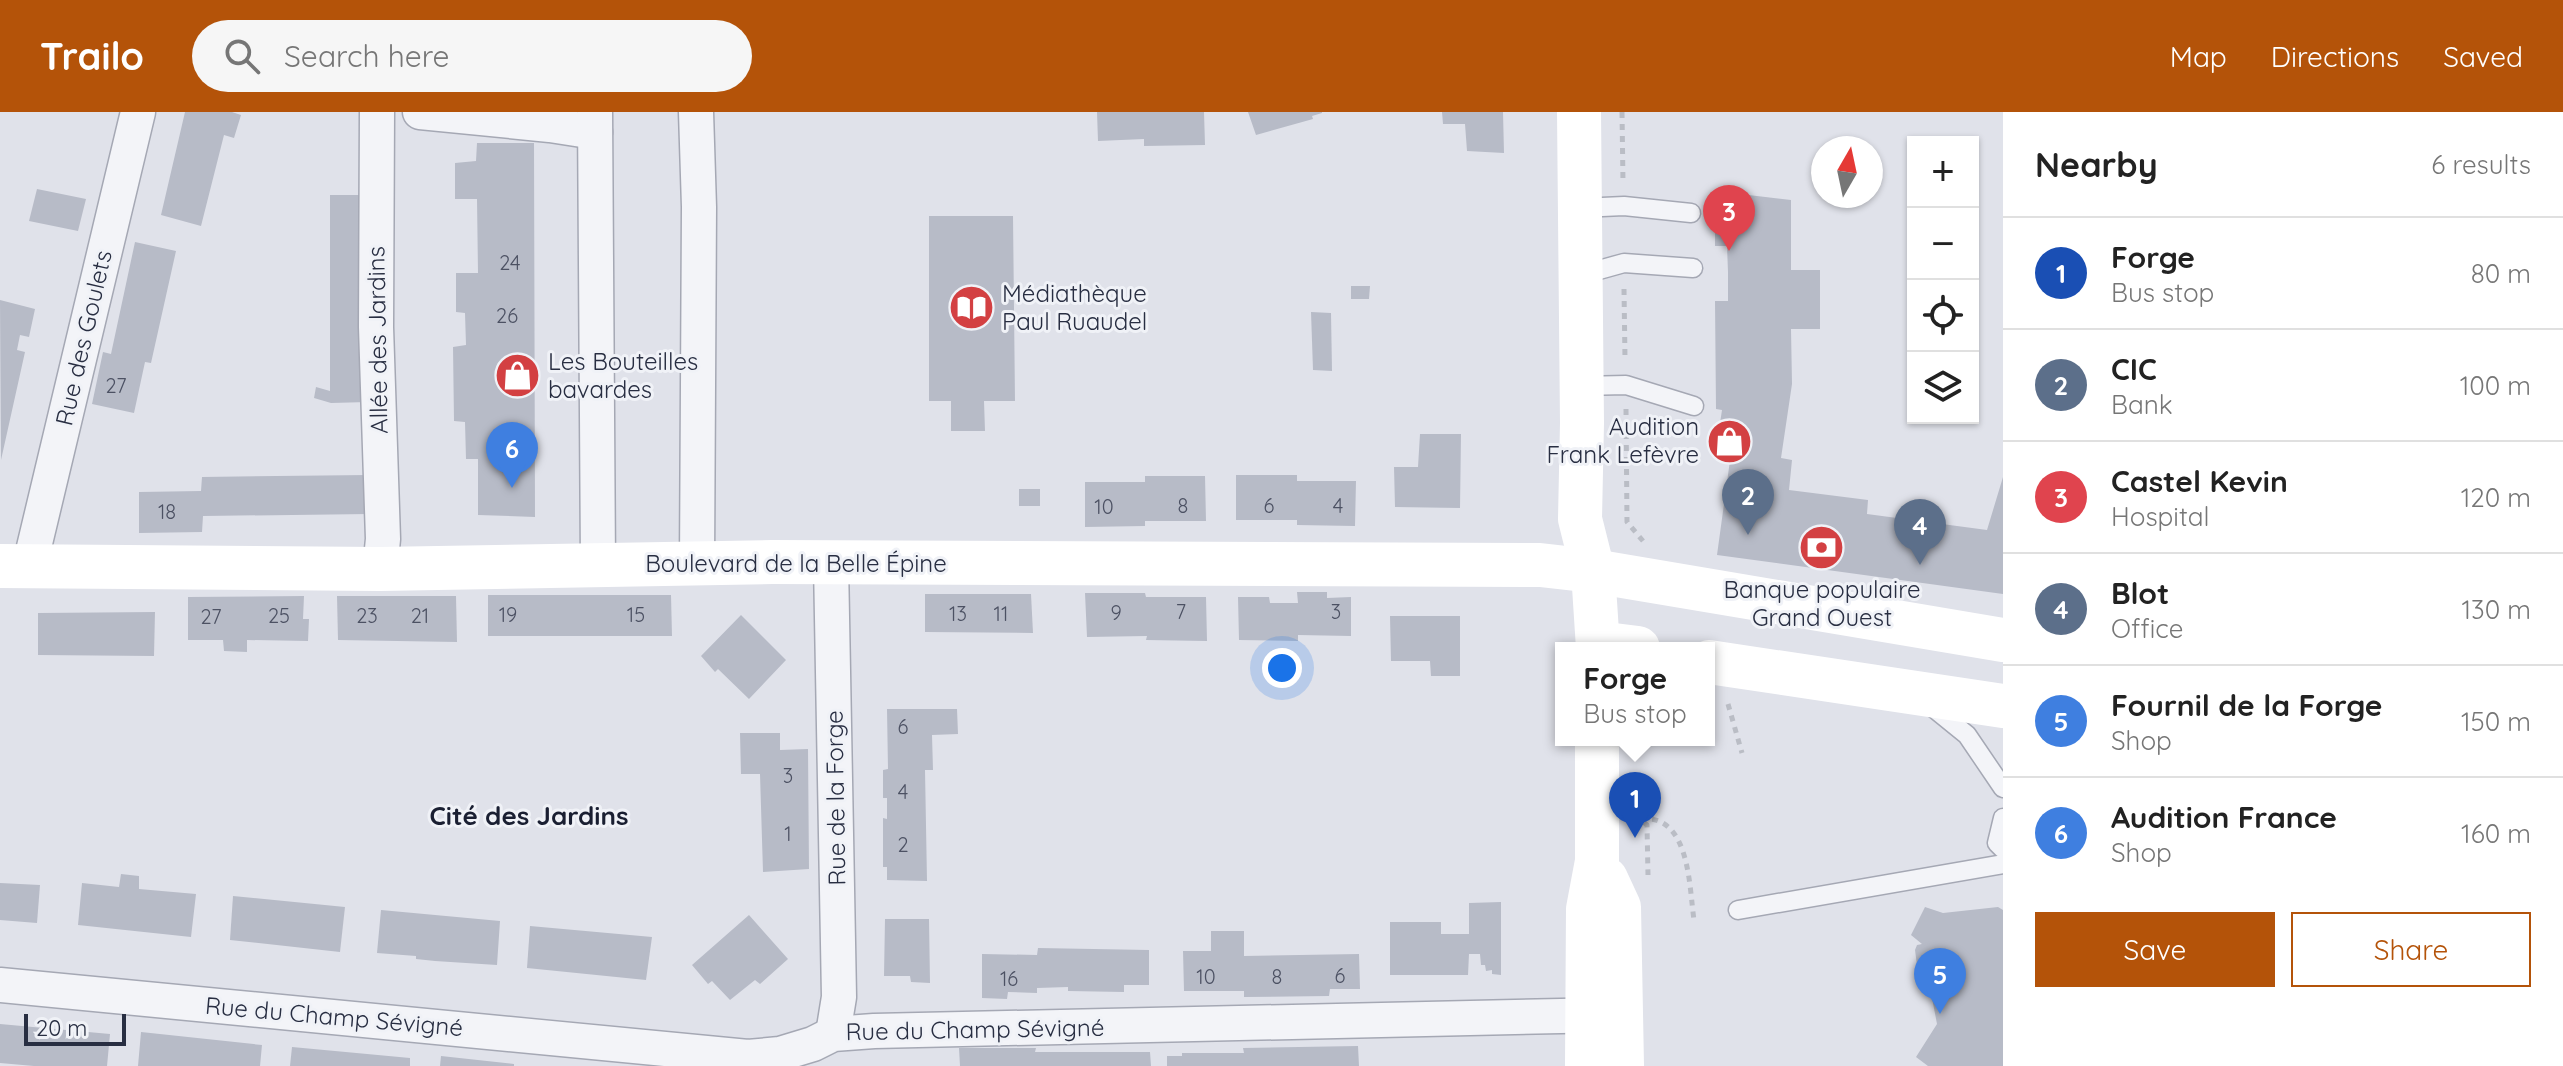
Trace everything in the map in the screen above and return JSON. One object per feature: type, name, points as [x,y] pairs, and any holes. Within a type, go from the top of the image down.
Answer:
[{"type":"street","name":"Rue des Goulets","points":[[15,565],[138,112]]},
{"type":"street","name":"Allée des Jardins","points":[[377,112],[376,327],[383,539],[380,569]]},
{"type":"street","points":[[420,112],[550,125],[596,118],[598,566]]},
{"type":"street","points":[[696,112],[699,207],[697,563]]},
{"type":"street","points":[[1579,112],[1580,519],[1610,642]]},
{"type":"street","name":"Boulevard de la Belle Épine","points":[[15,565],[380,569],[697,563],[1540,565],[1593,571],[2003,640]]},
{"type":"street","name":"Rue de la Forge","points":[[831,563],[839,997],[833,1034]]},
{"type":"street","points":[[1715,662],[2003,706]]},
{"type":"street","points":[[1587,1066],[1606,1014],[1619,907],[1597,861],[1597,746]]},
{"type":"street","name":"Rue du Champ Sévigné","points":[[0,985],[748,1057],[780,1054],[833,1034],[1606,1014]]},
{"type":"street","points":[[1606,1014],[1622,1066]]},
{"type":"lane","points":[[1580,208],[1624,206],[1691,213]]},
{"type":"lane","points":[[1581,275],[1624,263],[1693,268]]},
{"type":"lane","points":[[1581,386],[1626,385],[1694,406]]},
{"type":"lane","points":[[1915,694],[1967,735],[2003,788]]},
{"type":"lane","points":[[2003,818],[1997,843],[2003,849]]},
{"type":"lane","points":[[1738,910],[2003,864]]},
{"type":"path","points":[[1622,112],[1624,206]]},
{"type":"path","points":[[1624,263],[1627,522],[1643,539],[1648,582]]},
{"type":"path","points":[[1715,668],[1742,753]]},
{"type":"path","points":[[1640,819],[1664,822],[1673,832],[1686,858],[1694,920]]},
{"type":"building","points":[[185,112],[232,112],[241,115],[234,138],[224,135],[201,226],[161,215]]},
{"type":"building","points":[[1097,112],[1204,112],[1205,145],[1144,146],[1144,139],[1098,141]]},
{"type":"building","points":[[1248,112],[1322,113],[1312,116],[1313,119],[1256,135]]},
{"type":"building","points":[[1442,112],[1503,112],[1504,153],[1467,151],[1465,124],[1443,124]]},
{"type":"building","points":[[477,143],[534,143],[535,517],[478,515],[478,459],[466,459],[465,422],[454,421],[453,347],[466,345],[465,313],[456,312],[456,273],[478,273],[477,199],[455,199],[455,163],[476,161]]},
{"type":"building","points":[[37,189],[86,199],[78,231],[29,221]]},
{"type":"building","points":[[1715,191],[1791,200],[1791,270],[1820,270],[1820,329],[1791,329],[1792,384],[1781,458],[1792,460],[1789,490],[1868,500],[1867,514],[1987,530],[2003,477],[2003,594],[1717,555],[1731,453],[1716,450],[1722,410],[1716,409],[1715,301],[1728,301],[1728,272],[1727,246],[1715,246]]},
{"type":"building","points":[[330,195],[366,195],[368,402],[331,403],[314,398],[316,387],[330,391]]},
{"type":"building","name":"Médiathèque Paul Ruaudel","points":[[929,216],[1013,216],[1015,401],[984,401],[985,431],[951,431],[951,401],[929,401]]},
{"type":"building","points":[[135,242],[176,251],[151,363],[145,362],[134,413],[92,404],[103,352],[111,354]]},
{"type":"building","points":[[1351,286],[1370,286],[1369,299],[1351,299]]},
{"type":"building","points":[[0,300],[35,309],[29,337],[20,335],[17,350],[25,352],[1,460]]},
{"type":"building","points":[[1311,312],[1331,313],[1332,371],[1313,370]]},
{"type":"building","points":[[1420,434],[1461,434],[1460,508],[1395,507],[1394,467],[1418,467]]},
{"type":"building","points":[[368,475],[369,514],[203,516],[202,532],[139,533],[139,492],[201,491],[202,477]]},
{"type":"building","points":[[1236,475],[1297,475],[1297,481],[1356,481],[1355,526],[1297,525],[1297,520],[1236,520]]},
{"type":"building","points":[[1145,476],[1205,476],[1206,521],[1145,521],[1145,526],[1085,527],[1085,482],[1145,482]]},
{"type":"building","points":[[1019,489],[1040,489],[1040,506],[1019,506]]},
{"type":"building","points":[[1297,592],[1327,592],[1327,598],[1351,597],[1351,636],[1298,635],[1298,641],[1239,640],[1238,597],[1269,597],[1270,603],[1298,603]]},
{"type":"building","points":[[1085,593],[1206,597],[1207,641],[1146,640],[1147,636],[1087,637]]},
{"type":"building","points":[[925,594],[1031,594],[1033,633],[925,632]]},
{"type":"building","points":[[488,595],[671,595],[672,636],[488,636]]},
{"type":"building","points":[[304,596],[303,619],[309,619],[308,641],[247,640],[247,652],[224,651],[223,640],[188,640],[188,597]]},
{"type":"building","points":[[337,596],[456,596],[457,642],[338,640]]},
{"type":"building","points":[[155,612],[154,656],[38,655],[38,613]]},
{"type":"building","points":[[741,615],[786,660],[749,699],[718,669],[715,672],[701,656]]},
{"type":"building","points":[[1390,616],[1460,616],[1460,676],[1431,676],[1430,661],[1391,661]]},
{"type":"building","points":[[887,709],[957,709],[958,734],[932,735],[933,770],[925,770],[927,881],[887,880],[887,867],[883,867],[883,818],[887,819],[883,770],[888,769]]},
{"type":"building","points":[[740,733],[780,733],[780,750],[808,749],[809,869],[763,872],[760,774],[741,774]]},
{"type":"building","points":[[121,874],[139,876],[139,889],[196,894],[191,937],[78,925],[82,883],[119,887]]},
{"type":"building","points":[[0,883],[40,885],[37,923],[0,920]]},
{"type":"building","points":[[233,896],[345,907],[340,952],[230,940]]},
{"type":"building","points":[[1501,902],[1501,975],[1492,974],[1492,970],[1486,971],[1485,965],[1481,965],[1480,954],[1469,954],[1468,975],[1390,975],[1390,922],[1441,922],[1441,934],[1469,934],[1469,903]]},
{"type":"building","points":[[1925,907],[1943,913],[1998,907],[2003,910],[2003,1066],[1928,1066],[1916,1057],[1937,1024],[1927,972],[1918,973],[1915,950],[1917,945],[1922,944],[1911,935]]},
{"type":"building","points":[[381,910],[500,921],[497,965],[377,953]]},
{"type":"building","points":[[749,915],[788,959],[760,984],[755,980],[730,1000],[712,981],[708,984],[692,965]]},
{"type":"building","points":[[885,919],[929,919],[930,983],[911,982],[910,976],[884,976]]},
{"type":"building","points":[[530,926],[652,937],[646,980],[527,968]]},
{"type":"building","points":[[1211,931],[1244,931],[1244,956],[1359,954],[1360,989],[1330,989],[1329,996],[1244,997],[1244,991],[1184,991],[1183,951],[1211,951]]},
{"type":"building","points":[[1038,948],[1149,950],[1149,985],[1124,985],[1124,992],[1068,991],[1068,987],[1037,988],[1037,993],[1008,992],[1007,999],[982,998],[982,954],[1037,955]]},
{"type":"building","points":[[0,1024],[110,1034],[107,1066],[0,1063]]},
{"type":"building","points":[[141,1032],[262,1045],[260,1066],[138,1066]]},
{"type":"building","points":[[1358,1046],[1359,1066],[1167,1066],[1167,1056],[1182,1056],[1182,1053],[1244,1053],[1243,1048]]},
{"type":"building","points":[[292,1047],[410,1058],[410,1066],[290,1066]]},
{"type":"building","points":[[959,1048],[1036,1048],[1035,1052],[1150,1052],[1151,1066],[960,1066]]},
{"type":"building","points":[[441,1056],[514,1064],[514,1066],[440,1066]]},
{"type":"place","name":"Castel Kevin","points":[[1729,251]]},
{"type":"place","name":"Médiathèque Paul Ruaudel","points":[[971,308]]},
{"type":"place","name":"Les Bouteilles bavardes","points":[[517,376]]},
{"type":"place","name":"Audition Frank Lefèvre","points":[[1730,441]]},
{"type":"place","name":"Audition France","points":[[512,488]]},
{"type":"place","name":"CIC","points":[[1748,535]]},
{"type":"place","name":"Banque populaire Grand Ouest","points":[[1822,548]]},
{"type":"place","name":"Blot","points":[[1920,565]]},
{"type":"place","name":"Forge","points":[[1635,838]]},
{"type":"place","name":"Fournil de la Forge","points":[[1940,1014]]},
{"type":"district","name":"Cité des Jardins","points":[[529,816]]}]
